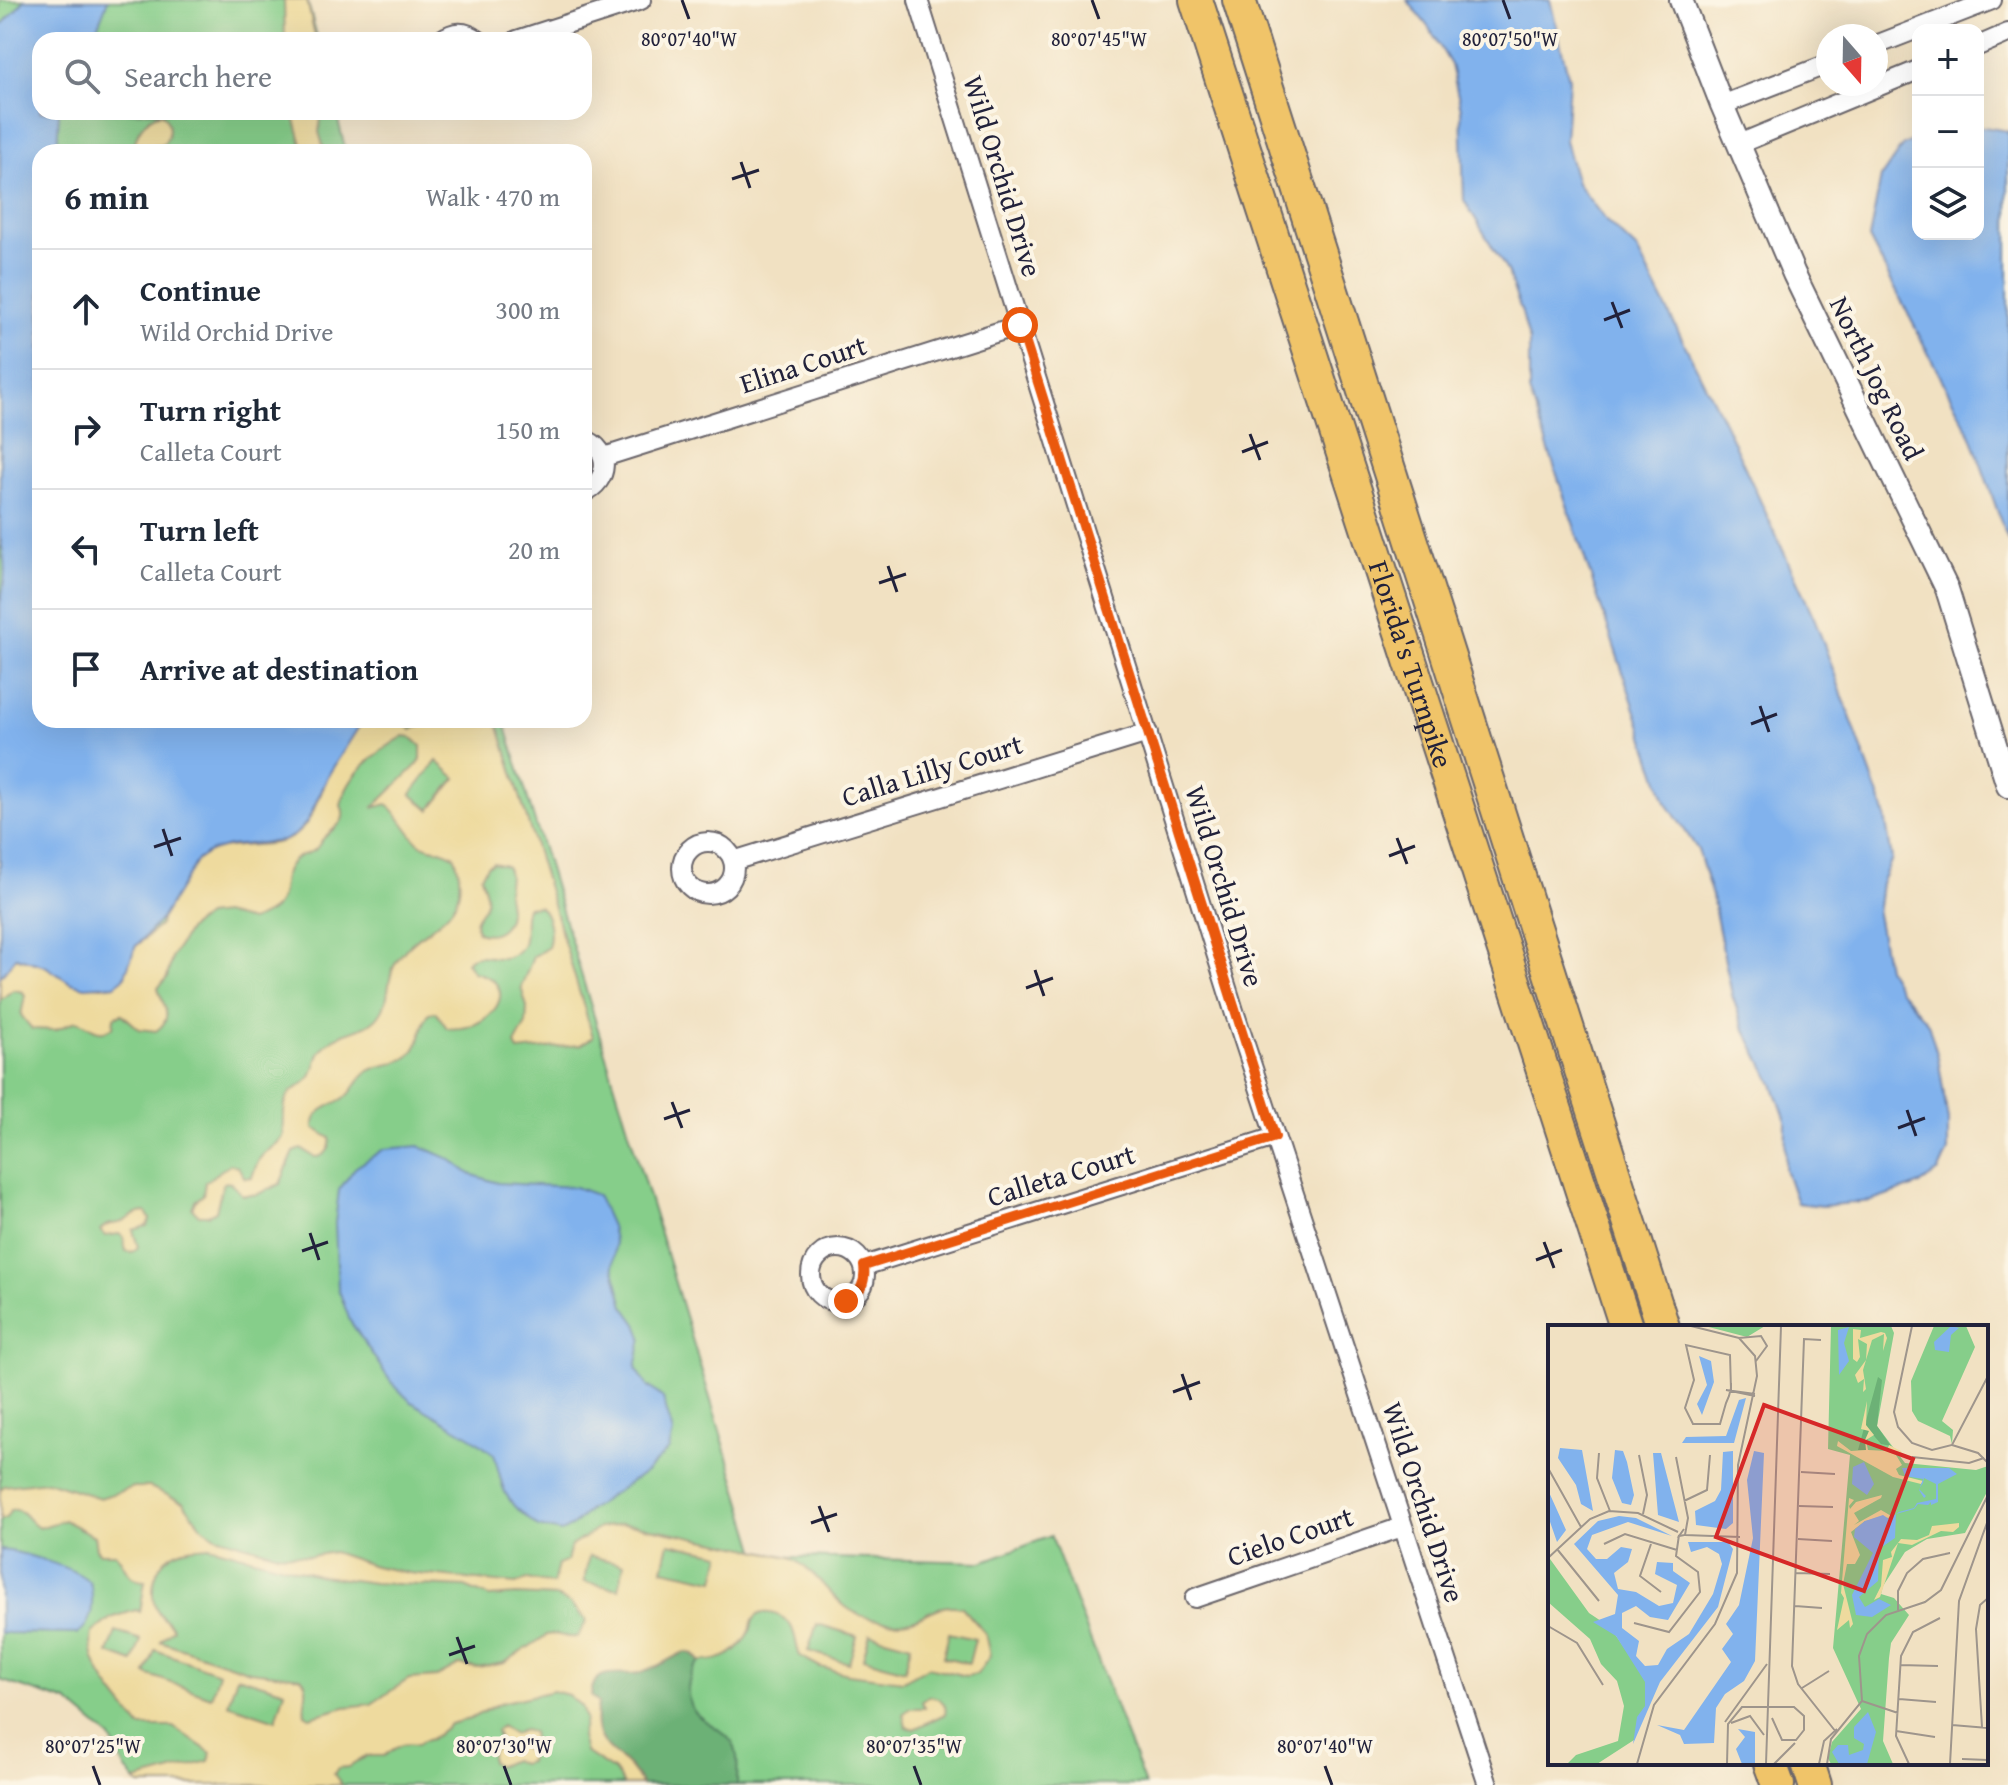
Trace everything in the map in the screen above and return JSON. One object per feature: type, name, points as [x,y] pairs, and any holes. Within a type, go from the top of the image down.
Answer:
[{"type":"highway","name":"Florida's Turnpike","points":[[1196,0],[1625,1325]]},
{"type":"highway","name":"Florida's Turnpike","points":[[1239,0],[1662,1325]]},
{"type":"highway","points":[[1771,1765],[1778,1785]]},
{"type":"highway","points":[[1809,1765],[1815,1785]]},
{"type":"street","points":[[542,32],[641,0]]},
{"type":"street","name":"Wild Orchid Drive","points":[[918,0],[1275,1137],[1488,1785]]},
{"type":"street","name":"North Jog Road","points":[[1681,0],[1794,274],[1947,589],[2008,786]]},
{"type":"street","points":[[1888,40],[1992,0]]},
{"type":"street","points":[[1984,43],[2008,33]]},
{"type":"street","points":[[1722,105],[1816,69]]},
{"type":"street","points":[[1739,144],[1912,72]]},
{"type":"street","name":"Elina Court","points":[[604,457],[1020,325]]},
{"type":"street","points":[[592,444],[604,457],[605,468],[602,478],[592,488]]},
{"type":"street","name":"Calla Lilly Court","points":[[733,861],[1148,733]]},
{"type":"street","name":"Calleta Court","points":[[864,1266],[1275,1137]]},
{"type":"street","name":"Cielo Court","points":[[1195,1598],[1402,1527]]},
{"type":"green space","points":[[0,0],[307,0],[316,32],[32,32],[32,120],[338,120],[344,144],[32,144],[32,728],[506,728],[758,1556],[982,1562],[1051,1536],[1145,1785],[140,1785],[126,1770],[111,1738],[68,1702],[0,1680]]},
{"type":"green space","points":[[685,1652],[694,1654],[700,1661],[689,1681],[692,1708],[734,1745],[737,1785],[641,1785],[598,1733],[598,1703],[591,1696],[598,1678],[643,1672]]},
{"type":"sand","points":[[284,0],[307,0],[314,32],[285,32]]},
{"type":"sand","points":[[148,120],[167,120],[169,129],[163,144],[135,144],[141,128]]},
{"type":"sand","points":[[295,120],[321,120],[319,132],[323,144],[302,144]]},
{"type":"sand","points":[[358,728],[499,728],[593,1037],[580,1045],[518,1051],[515,1044],[526,1024],[527,1007],[521,987],[533,957],[548,947],[550,936],[543,910],[539,906],[527,907],[524,942],[516,953],[503,958],[475,956],[466,962],[473,972],[489,978],[498,987],[500,997],[488,1016],[462,1028],[447,1028],[436,1012],[429,1013],[416,1047],[408,1057],[367,1072],[347,1096],[316,1116],[314,1128],[330,1138],[325,1154],[315,1157],[301,1149],[294,1152],[280,1184],[256,1195],[242,1195],[230,1182],[223,1183],[216,1211],[199,1215],[192,1208],[203,1195],[205,1182],[230,1164],[238,1167],[245,1178],[252,1177],[262,1156],[283,1137],[288,1096],[311,1076],[322,1049],[338,1036],[369,1024],[379,1015],[395,964],[406,949],[452,908],[458,895],[459,879],[455,857],[419,843],[387,804],[373,808],[418,764],[421,746],[411,737],[404,736],[374,756],[357,773],[341,805],[342,821],[316,849],[299,856],[287,869],[280,901],[275,908],[250,921],[223,914],[206,916],[189,929],[172,957],[167,978],[158,988],[166,1016],[156,1031],[139,1029],[122,1014],[114,1017],[113,1027],[102,1031],[76,1021],[55,1030],[32,1029],[21,1015],[23,992],[13,990],[0,1000],[0,977],[16,957],[45,966],[71,983],[102,987],[115,985],[124,978],[135,947],[160,925],[181,881],[196,861],[220,849],[285,841],[295,835],[312,815],[330,772]],"holes":[[[437,761],[456,778],[430,810],[411,794]],[[493,863],[506,866],[509,878],[506,922],[500,930],[490,934],[478,932],[475,923],[486,899],[481,876]]]},
{"type":"sand","points":[[146,1212],[150,1219],[147,1226],[133,1230],[138,1247],[133,1252],[126,1251],[123,1237],[119,1234],[105,1236],[100,1231],[135,1214]]},
{"type":"sand","points":[[47,1481],[100,1498],[134,1487],[150,1487],[183,1502],[201,1526],[216,1536],[275,1553],[311,1556],[333,1552],[374,1566],[409,1573],[516,1584],[527,1579],[553,1584],[558,1565],[567,1561],[571,1546],[599,1528],[636,1525],[790,1557],[805,1567],[846,1607],[875,1620],[906,1621],[943,1607],[962,1607],[985,1633],[990,1656],[977,1674],[966,1676],[928,1667],[903,1681],[848,1674],[820,1667],[800,1656],[788,1622],[774,1614],[763,1613],[753,1620],[750,1631],[736,1650],[716,1660],[700,1661],[694,1654],[685,1652],[636,1674],[604,1675],[593,1685],[591,1696],[598,1703],[598,1733],[641,1785],[624,1785],[614,1771],[585,1752],[581,1737],[585,1720],[581,1706],[568,1695],[553,1691],[500,1703],[470,1719],[450,1724],[431,1739],[417,1745],[403,1745],[384,1756],[367,1756],[349,1767],[338,1768],[334,1774],[342,1785],[140,1785],[136,1781],[209,1761],[211,1753],[173,1727],[140,1727],[106,1683],[94,1658],[92,1633],[111,1618],[136,1610],[140,1612],[145,1581],[130,1575],[115,1553],[100,1553],[96,1549],[94,1536],[64,1520],[39,1528],[23,1513],[11,1510],[6,1518],[0,1520],[0,1490],[4,1486]],"holes":[[[669,1543],[721,1554],[715,1580],[663,1569]],[[209,1546],[321,1576],[374,1583],[465,1587],[489,1597],[557,1597],[569,1603],[587,1621],[577,1637],[547,1635],[504,1663],[478,1668],[459,1665],[437,1677],[409,1679],[371,1704],[345,1707],[310,1717],[305,1714],[306,1686],[301,1677],[250,1671],[160,1641],[173,1629],[154,1603],[155,1579],[166,1559],[185,1549]],[[589,1556],[624,1564],[619,1589],[584,1582]],[[817,1624],[857,1636],[849,1663],[808,1651]],[[116,1632],[141,1640],[133,1662],[108,1653]],[[949,1633],[975,1639],[969,1663],[943,1657]],[[870,1634],[911,1645],[905,1670],[863,1658]],[[155,1650],[219,1673],[211,1697],[146,1674]],[[237,1676],[285,1691],[276,1720],[228,1704]]]},
{"type":"sand","points":[[928,1696],[941,1701],[945,1714],[914,1729],[906,1727],[903,1714],[910,1708],[925,1708],[922,1702]]},
{"type":"sand","points":[[501,1726],[514,1734],[523,1730],[532,1732],[533,1740],[522,1746],[530,1754],[529,1762],[521,1764],[512,1760],[497,1767],[491,1761],[491,1752],[500,1744],[496,1731]]},
{"type":"water","points":[[25,0],[108,0],[95,32],[32,32],[32,120],[59,120],[57,144],[32,144],[32,728],[358,728],[329,774],[307,822],[295,835],[283,841],[229,846],[211,851],[197,860],[161,919],[135,947],[124,978],[115,985],[85,987],[71,983],[45,966],[16,957],[0,977],[0,603],[4,570],[0,538],[0,27]]},
{"type":"water","points":[[1407,0],[1550,0],[1569,79],[1565,141],[1577,183],[1606,221],[1637,250],[1725,424],[1815,620],[1884,810],[1892,859],[1881,883],[1877,914],[1887,968],[1900,991],[1928,1023],[1938,1057],[1948,1120],[1948,1151],[1939,1171],[1921,1184],[1872,1201],[1822,1206],[1797,1203],[1785,1169],[1786,1121],[1773,1084],[1743,1026],[1732,995],[1712,896],[1698,850],[1666,802],[1529,391],[1529,340],[1522,313],[1507,271],[1464,200],[1461,109],[1451,65],[1429,28]]},
{"type":"water","points":[[1984,127],[2008,131],[2008,541],[1971,436],[1869,238],[1881,177],[1902,146],[1912,140],[1912,240],[1984,240]]},
{"type":"water","points":[[420,1146],[450,1159],[470,1174],[498,1183],[575,1187],[597,1195],[611,1226],[615,1245],[613,1266],[624,1306],[642,1337],[636,1368],[647,1385],[663,1398],[673,1433],[669,1449],[646,1472],[561,1532],[538,1527],[514,1506],[504,1491],[494,1454],[410,1401],[391,1382],[350,1321],[338,1288],[335,1223],[339,1190],[355,1168],[384,1149]]},
{"type":"water","points":[[0,1550],[61,1566],[89,1582],[92,1607],[83,1629],[77,1634],[0,1633]]},
{"type":"route","points":[[846,1301],[856,1296],[862,1287],[864,1266],[1275,1137],[1020,325]]}]
